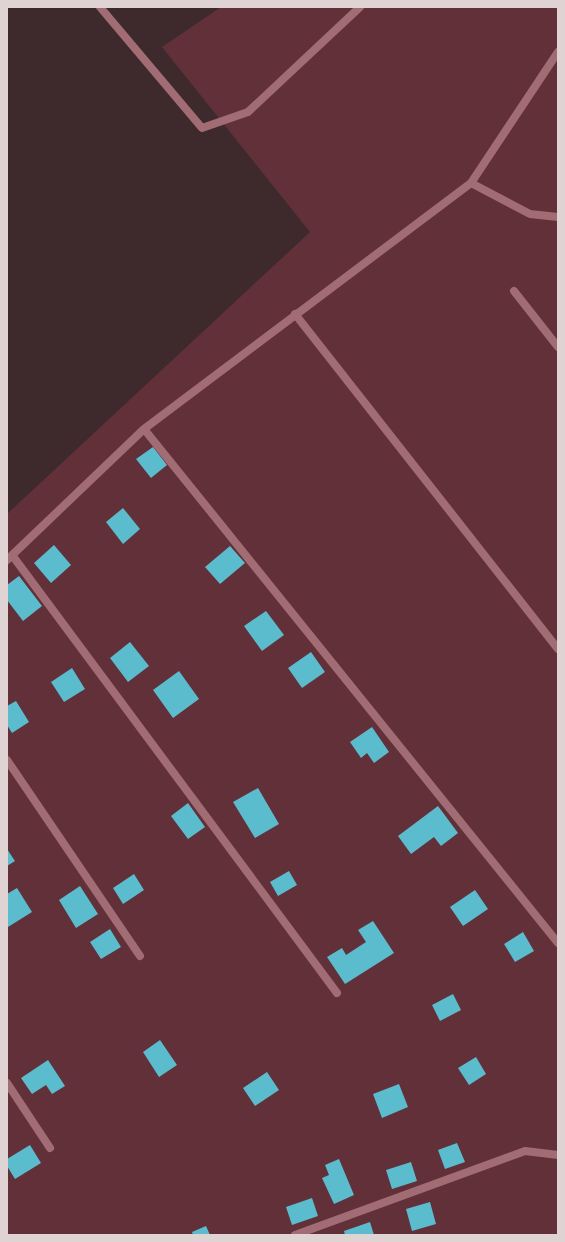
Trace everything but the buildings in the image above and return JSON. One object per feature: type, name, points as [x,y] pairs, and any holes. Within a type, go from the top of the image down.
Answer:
[{"type":"lane","points":[[100,7],[202,128],[248,112],[360,7]]},
{"type":"lane","points":[[337,993],[9,557],[144,429],[471,183],[558,52]]},
{"type":"lane","points":[[471,183],[530,214],[558,217]]},
{"type":"lane","points":[[514,291],[558,347]]},
{"type":"lane","points":[[295,314],[558,649]]},
{"type":"lane","points":[[144,429],[558,943]]},
{"type":"lane","points":[[7,760],[140,956]]},
{"type":"lane","points":[[7,1083],[50,1148]]},
{"type":"lane","points":[[295,1235],[525,1151],[558,1155]]},
{"type":"shaded area","points":[[221,7],[558,7],[558,1235],[7,1235],[7,514],[310,232],[162,47]]}]
